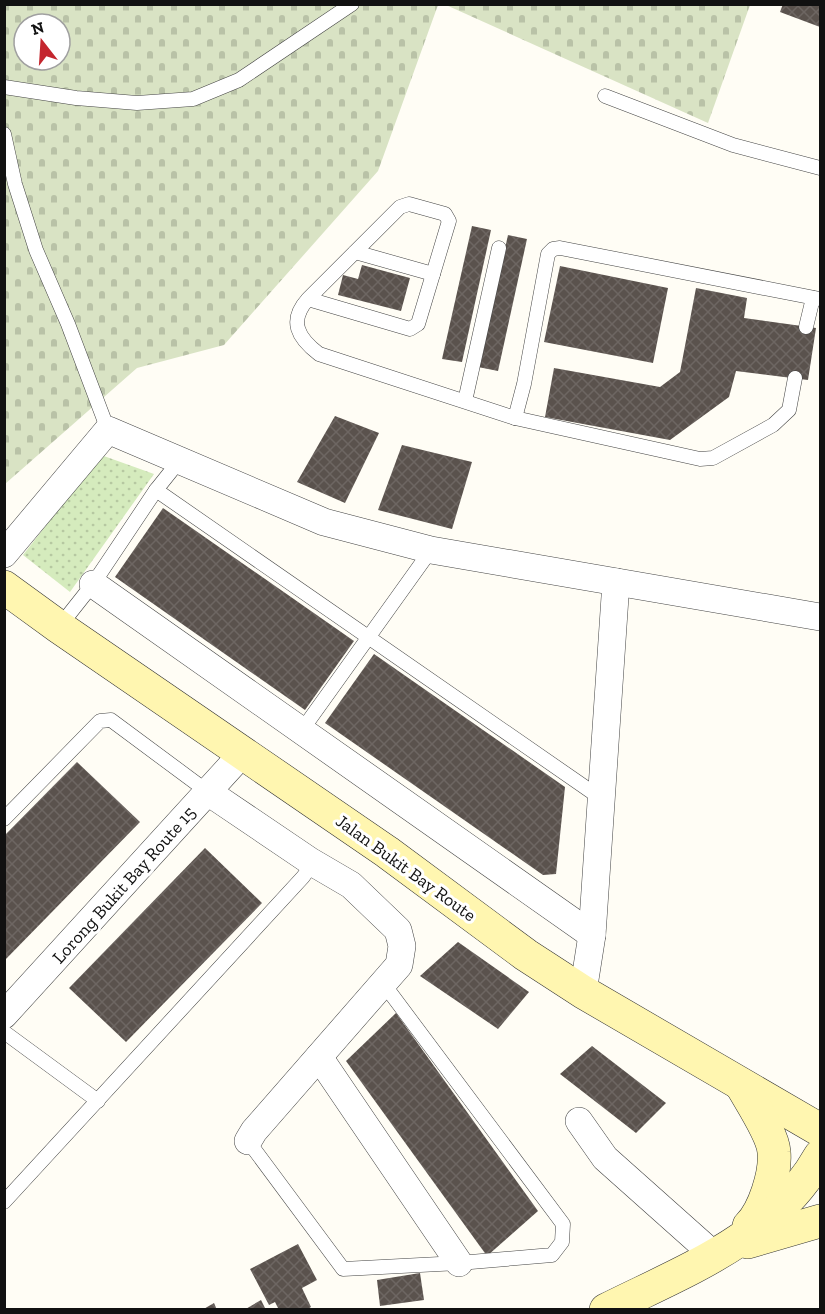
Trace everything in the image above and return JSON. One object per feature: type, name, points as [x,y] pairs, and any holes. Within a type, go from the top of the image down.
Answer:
[{"type":"street","points":[[4,554],[108,430],[324,522],[431,550],[820,617]]},
{"type":"street","points":[[583,992],[592,935],[616,582]]},
{"type":"street","points":[[93,584],[592,935]]},
{"type":"street","name":"Jalan Bukit Bay Route","points":[[4,587],[58,627],[387,852],[526,955],[583,992],[820,1130]]},
{"type":"street","name":"Lorong Bukit Bay Route 15","points":[[4,1015],[242,754]]},
{"type":"street","points":[[208,792],[313,863],[351,885],[398,930],[402,946],[399,965],[254,1131],[248,1141]]},
{"type":"street","points":[[319,1057],[459,1263]]},
{"type":"street","points":[[722,1252],[754,1221],[769,1188],[775,1152],[766,1128],[742,1086]]},
{"type":"street","points":[[579,1121],[605,1158],[722,1252]]},
{"type":"street","points":[[722,1252],[784,1205],[808,1178],[820,1156]]},
{"type":"street","points":[[606,1310],[722,1252],[820,1221]]},
{"type":"lane","points":[[4,87],[76,98],[137,103],[193,99],[239,80],[352,4]]},
{"type":"lane","points":[[605,96],[733,145],[820,168]]},
{"type":"lane","points":[[4,134],[15,184],[36,250],[68,324],[108,430]]},
{"type":"lane","points":[[308,299],[410,330],[418,324],[449,221],[445,214],[409,204],[400,207],[308,299],[300,308],[296,321],[299,332],[307,345],[319,354],[515,418],[700,459],[713,458],[773,425],[789,410],[795,378]]},
{"type":"lane","points":[[465,401],[499,248]]},
{"type":"lane","points":[[515,418],[524,384],[548,254],[553,249],[560,248],[817,298],[806,327]]},
{"type":"lane","points":[[355,252],[433,274]]},
{"type":"lane","points":[[58,627],[93,584],[156,490],[180,460]]},
{"type":"lane","points":[[156,490],[602,799]]},
{"type":"lane","points":[[302,730],[431,550]]},
{"type":"lane","points":[[4,819],[100,721],[105,719],[111,720],[208,792]]},
{"type":"lane","points":[[4,1202],[303,877],[313,863]]},
{"type":"lane","points":[[248,1141],[343,1269],[552,1255],[562,1242],[563,1224],[383,983]]},
{"type":"lane","points":[[4,1032],[98,1101]]},
{"type":"green space","points":[[5,5],[438,5],[378,171],[224,345],[137,368],[5,484]]},
{"type":"green space","points":[[446,5],[750,5],[708,123]]},
{"type":"green space","points":[[101,455],[154,474],[70,592],[23,555]]},
{"type":"building","points":[[783,4],[820,4],[820,27],[780,12]]},
{"type":"building","points":[[472,226],[491,230],[462,362],[442,359]]},
{"type":"building","points":[[508,235],[527,239],[498,371],[478,367]]},
{"type":"building","points":[[362,265],[410,278],[401,311],[338,295],[343,275],[358,279]]},
{"type":"building","points":[[560,266],[668,288],[653,363],[544,342]]},
{"type":"building","points":[[696,288],[747,298],[744,318],[816,328],[808,380],[736,371],[729,397],[670,440],[545,417],[554,368],[660,387],[680,372]]},
{"type":"building","points":[[335,416],[379,433],[345,503],[297,482]]},
{"type":"building","points":[[402,445],[472,462],[452,529],[378,510]]},
{"type":"building","points":[[163,508],[354,641],[305,710],[115,577]]},
{"type":"building","points":[[374,654],[565,787],[556,874],[543,875],[325,723]]},
{"type":"building","points":[[77,762],[140,822],[4,961],[4,836]]},
{"type":"building","points":[[205,848],[262,903],[126,1042],[69,988]]},
{"type":"building","points":[[458,942],[529,992],[498,1029],[420,976]]},
{"type":"building","points":[[396,1013],[538,1211],[487,1256],[346,1061]]},
{"type":"building","points":[[592,1046],[666,1103],[636,1133],[560,1074]]},
{"type":"building","points":[[298,1244],[317,1280],[302,1288],[311,1307],[306,1310],[279,1310],[275,1302],[269,1305],[250,1269]]},
{"type":"building","points":[[420,1273],[424,1300],[380,1306],[377,1280]]},
{"type":"building","points":[[261,1300],[266,1310],[244,1310]]},
{"type":"building","points":[[214,1303],[217,1310],[202,1310]]}]
